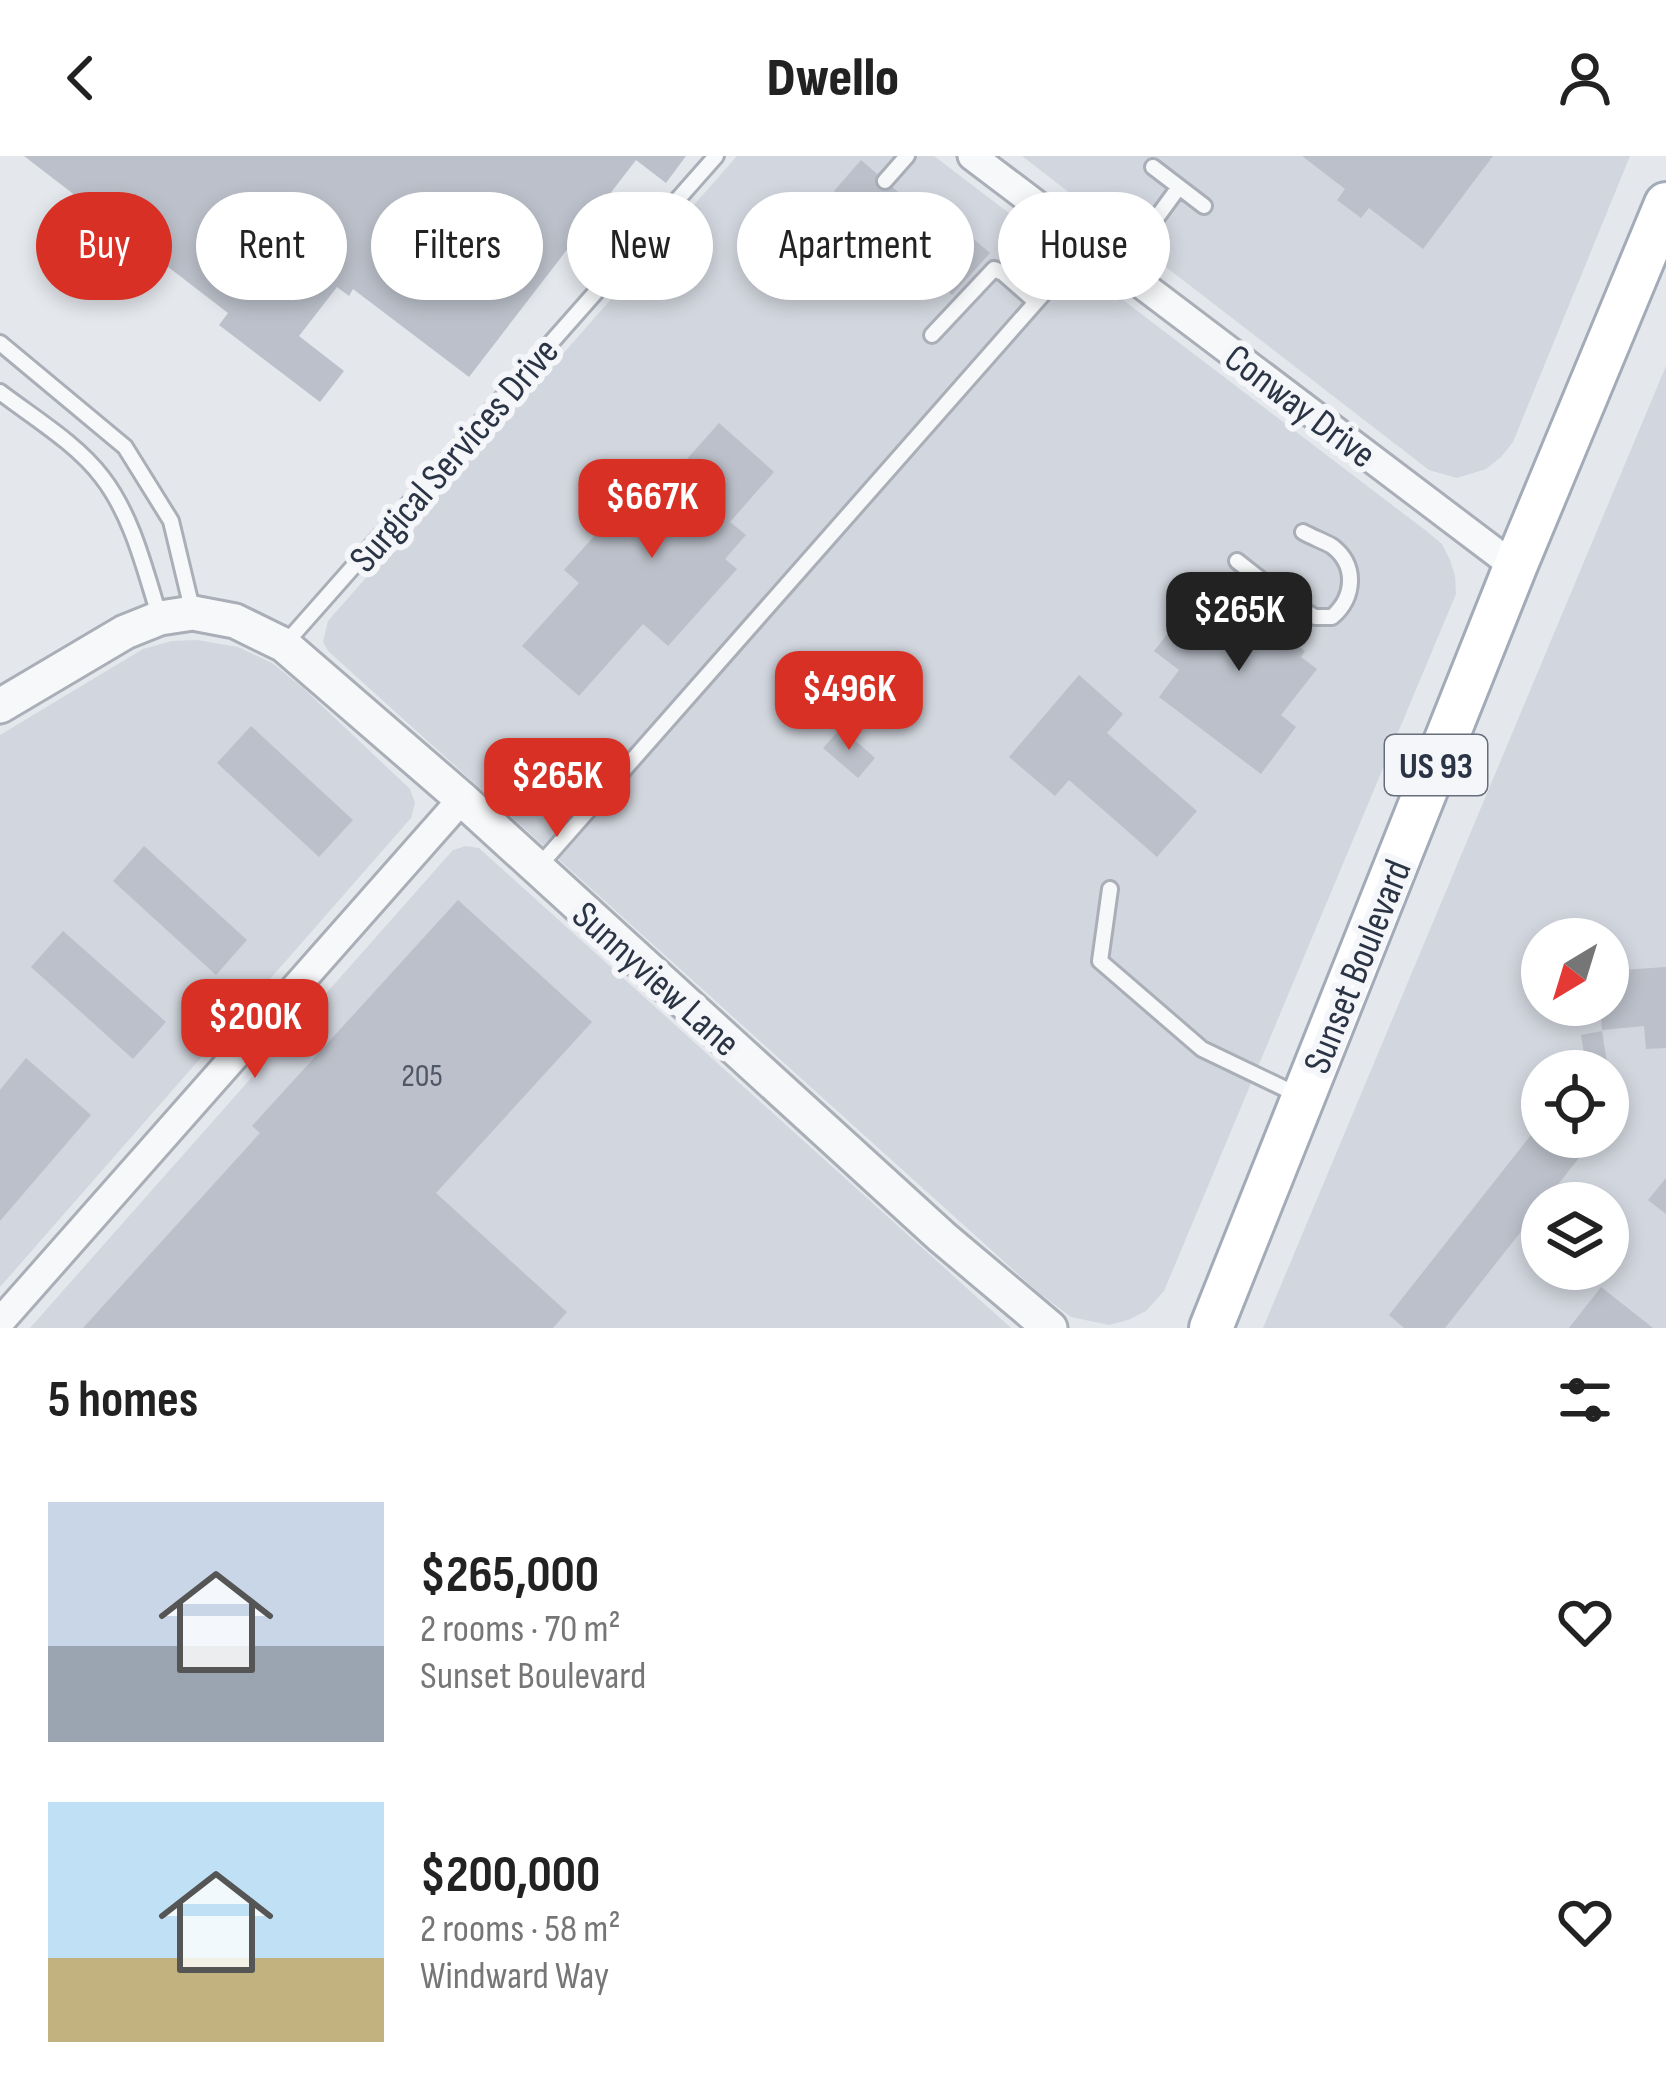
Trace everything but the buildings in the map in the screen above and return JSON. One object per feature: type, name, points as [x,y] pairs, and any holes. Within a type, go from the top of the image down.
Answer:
[{"type":"main road","name":"Sunset Boulevard","points":[[1211,1328],[1515,567],[1666,205]]},
{"type":"street","name":"Conway Drive","points":[[972,156],[1020,192]]},
{"type":"street","name":"Conway Drive","points":[[1162,300],[1515,567]]},
{"type":"street","name":"Sunnyview Lane","points":[[176,615],[235,621],[284,645],[462,799],[942,1237],[1050,1328]]},
{"type":"street","points":[[0,706],[110,640],[176,615]]},
{"type":"street","points":[[0,1322],[462,799]]},
{"type":"lane","name":"Surgical Services Drive","points":[[284,645],[716,156]]},
{"type":"lane","points":[[885,181],[908,156]]},
{"type":"lane","points":[[1153,167],[1204,206]]},
{"type":"lane","points":[[1170,199],[1179,187]]},
{"type":"lane","points":[[537,868],[1036,302],[994,269],[932,335]]},
{"type":"lane","points":[[0,343],[125,447],[171,520],[176,615]]},
{"type":"lane","points":[[0,392],[78,452],[102,477],[176,615]]},
{"type":"lane","points":[[1293,604],[1315,617],[1332,617],[1345,606],[1351,585],[1347,565],[1334,548],[1303,532]]},
{"type":"lane","points":[[1237,561],[1269,586]]},
{"type":"lane","points":[[1110,889],[1100,961],[1202,1049],[1303,1097]]},
{"type":"shaded area","points":[[737,156],[934,156],[998,205],[998,300],[1123,300],[1425,530],[1442,544],[1450,560],[1456,594],[1164,1291],[1146,1311],[1128,1320],[1109,1325],[1071,1317],[1039,1293],[323,642],[328,621],[610,300],[713,300],[713,192],[705,192]]},
{"type":"shaded area","points":[[1022,156],[1630,156],[1513,442],[1486,469],[1457,478],[1429,470],[1170,270],[1170,192],[1069,192]]},
{"type":"shaded area","points":[[1666,366],[1666,1328],[1263,1328]]},
{"type":"shaded area","points":[[197,640],[238,647],[272,663],[302,687],[410,789],[415,803],[411,818],[0,1287],[0,735],[143,649]]},
{"type":"shaded area","points":[[479,848],[1011,1328],[30,1328],[453,850]]}]
